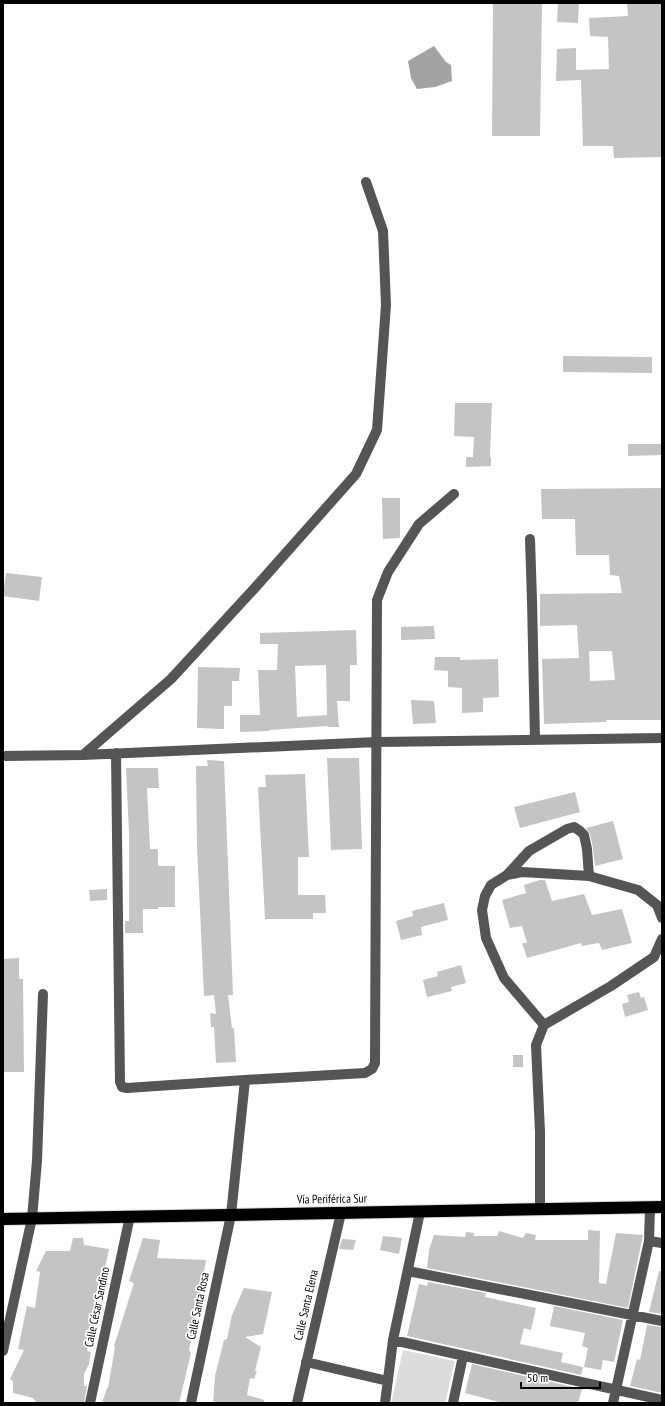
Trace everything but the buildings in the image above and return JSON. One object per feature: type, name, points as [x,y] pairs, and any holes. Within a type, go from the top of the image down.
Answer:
[{"type":"highway","name":"Vía Periférica Sur","points":[[3,1218],[662,1207]]},
{"type":"street","points":[[83,755],[170,679],[253,590],[356,474],[377,430],[386,305],[383,231],[366,182]]},
{"type":"street","points":[[116,753],[120,1082],[122,1087],[127,1088],[365,1073],[372,1069],[375,1063],[377,600],[388,572],[419,524],[454,494]]},
{"type":"street","points":[[530,540],[535,740]]},
{"type":"street","points":[[3,756],[83,755],[377,742],[662,738]]},
{"type":"street","points":[[544,1025],[504,978],[486,938],[482,910],[485,896],[491,885],[507,875],[529,852],[567,829],[574,828],[584,834],[588,849],[589,876]]},
{"type":"street","points":[[507,875],[522,872],[589,876],[638,890],[657,905],[662,918]]},
{"type":"street","points":[[540,1209],[540,1132],[536,1045],[544,1025],[611,986],[654,957],[662,939]]},
{"type":"street","points":[[3,1351],[32,1218],[37,1162],[43,994]]},
{"type":"street","name":"Calle Santa Rosa","points":[[190,1403],[231,1215],[245,1080]]},
{"type":"street","points":[[613,1403],[649,1242],[650,1208]]},
{"type":"street","points":[[385,1403],[394,1340],[420,1212]]},
{"type":"street","name":"Calle Santa Elena","points":[[297,1403],[341,1213]]},
{"type":"street","name":"Calle César Sandino","points":[[90,1403],[130,1216]]},
{"type":"street","points":[[649,1242],[662,1243]]},
{"type":"street","points":[[408,1271],[662,1321]]},
{"type":"street","points":[[394,1340],[662,1400]]},
{"type":"street","points":[[452,1403],[463,1356]]},
{"type":"street","points":[[306,1362],[388,1381]]},
{"type":"shaded area","points":[[434,46],[446,62],[451,65],[452,81],[435,87],[417,89],[411,78],[408,61]]},
{"type":"shaded area","points":[[403,1350],[455,1361],[445,1403],[391,1403]]}]
